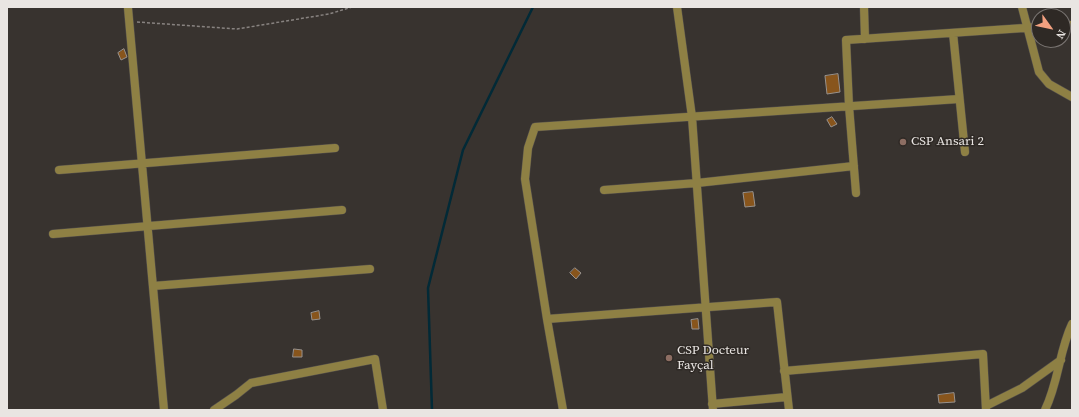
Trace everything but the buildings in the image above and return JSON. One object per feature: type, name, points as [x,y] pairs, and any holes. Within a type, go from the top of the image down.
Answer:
[{"type":"street","points":[[678,7],[692,117],[713,407],[787,397]]},
{"type":"street","points":[[864,7],[865,39]]},
{"type":"street","points":[[1022,7],[1039,72],[1050,84],[1072,97]]},
{"type":"street","points":[[128,8],[164,410]]},
{"type":"street","points":[[856,193],[849,106],[846,40],[1031,28]]},
{"type":"street","points":[[953,33],[965,152]]},
{"type":"street","points":[[563,410],[547,319],[526,180],[528,148],[535,127],[959,99]]},
{"type":"street","points":[[59,170],[335,148]]},
{"type":"street","points":[[604,190],[697,183],[854,166]]},
{"type":"street","points":[[53,234],[342,210]]},
{"type":"street","points":[[153,286],[370,269]]},
{"type":"street","points":[[547,319],[777,302],[789,410]]},
{"type":"street","points":[[1045,410],[1054,389],[1066,340],[1072,324]]},
{"type":"street","points":[[784,371],[983,354],[986,408],[1022,388],[1061,360]]},
{"type":"street","points":[[214,410],[251,383],[375,359],[383,410]]},
{"type":"path","points":[[129,22],[237,29],[329,14],[352,7]]},
{"type":"waterway","points":[[432,410],[428,288],[463,150],[533,7]]},
{"type":"place","name":"CSP Ansari 2","points":[[903,142]]},
{"type":"place","name":"CSP Docteur Fayçal","points":[[669,358]]}]
